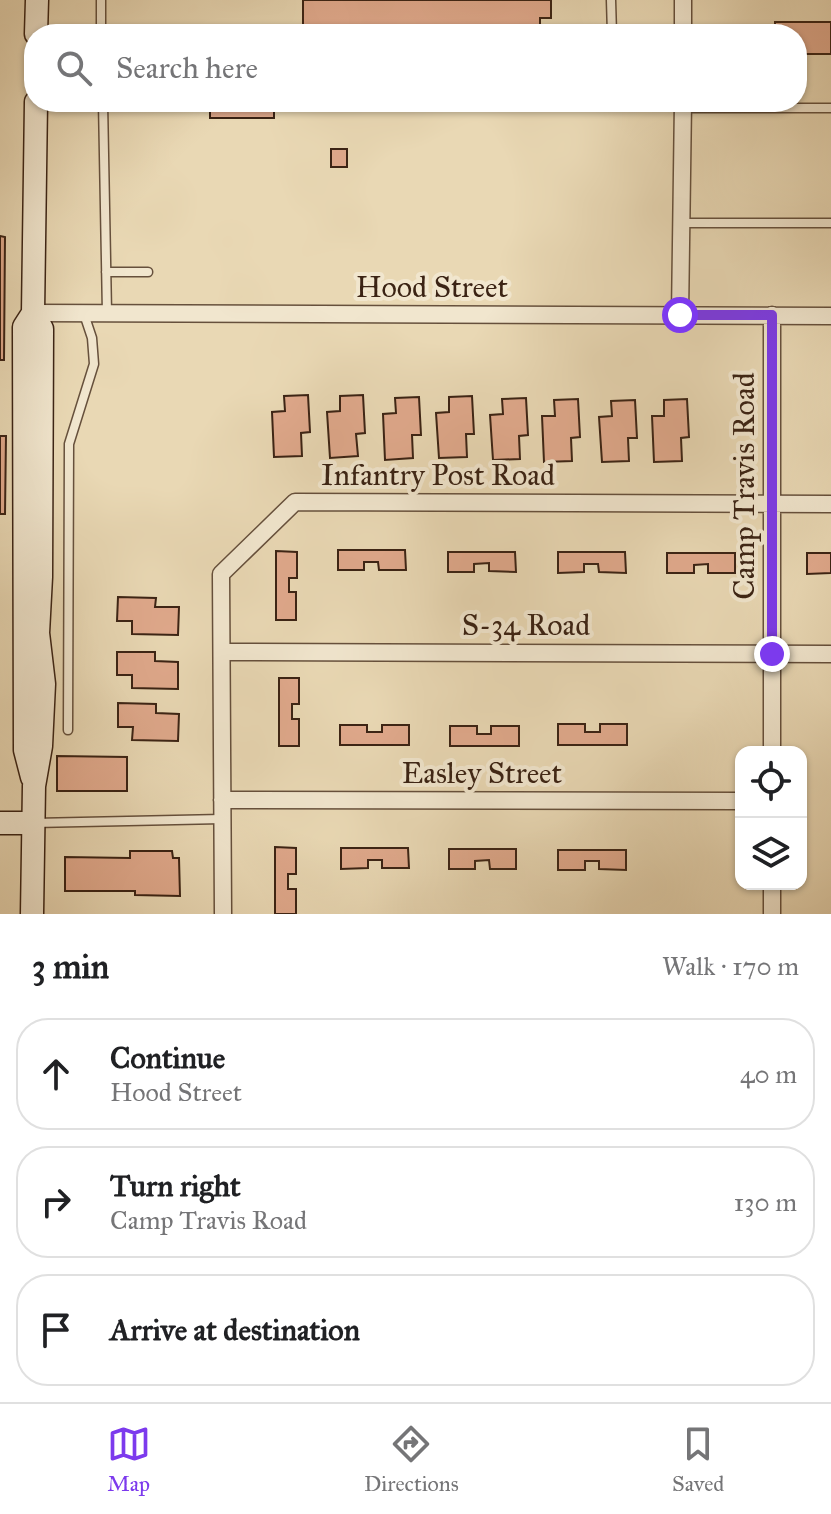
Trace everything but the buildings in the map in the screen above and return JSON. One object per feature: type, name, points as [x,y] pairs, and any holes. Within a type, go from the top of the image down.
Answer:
[{"type":"street","points":[[36,24],[37,0]]},
{"type":"street","points":[[683,0],[683,24]]},
{"type":"street","points":[[32,914],[34,786],[25,750],[33,529],[24,327],[33,313],[36,112]]},
{"type":"street","points":[[680,315],[683,112]]},
{"type":"street","name":"Hood Street","points":[[33,313],[831,316]]},
{"type":"street","name":"Camp Travis Road","points":[[772,315],[772,746]]},
{"type":"street","name":"Infantry Post Road","points":[[223,914],[221,574],[295,502],[831,504]]},
{"type":"street","name":"S-34 Road","points":[[222,652],[831,654]]},
{"type":"street","name":"Easley Street","points":[[222,800],[735,801]]},
{"type":"street","points":[[0,823],[33,823]]},
{"type":"street","points":[[772,890],[772,914]]},
{"type":"lane","points":[[101,0],[101,24]]},
{"type":"lane","points":[[611,0],[612,24]]},
{"type":"lane","points":[[807,108],[831,108]]},
{"type":"lane","points":[[103,112],[107,315]]},
{"type":"lane","points":[[681,223],[831,223]]},
{"type":"lane","points":[[106,272],[148,272]]},
{"type":"lane","points":[[68,730],[69,444],[94,364],[92,338],[84,314]]},
{"type":"lane","points":[[33,823],[222,819]]},
{"type":"route","points":[[680,315],[772,315],[772,654]]}]
